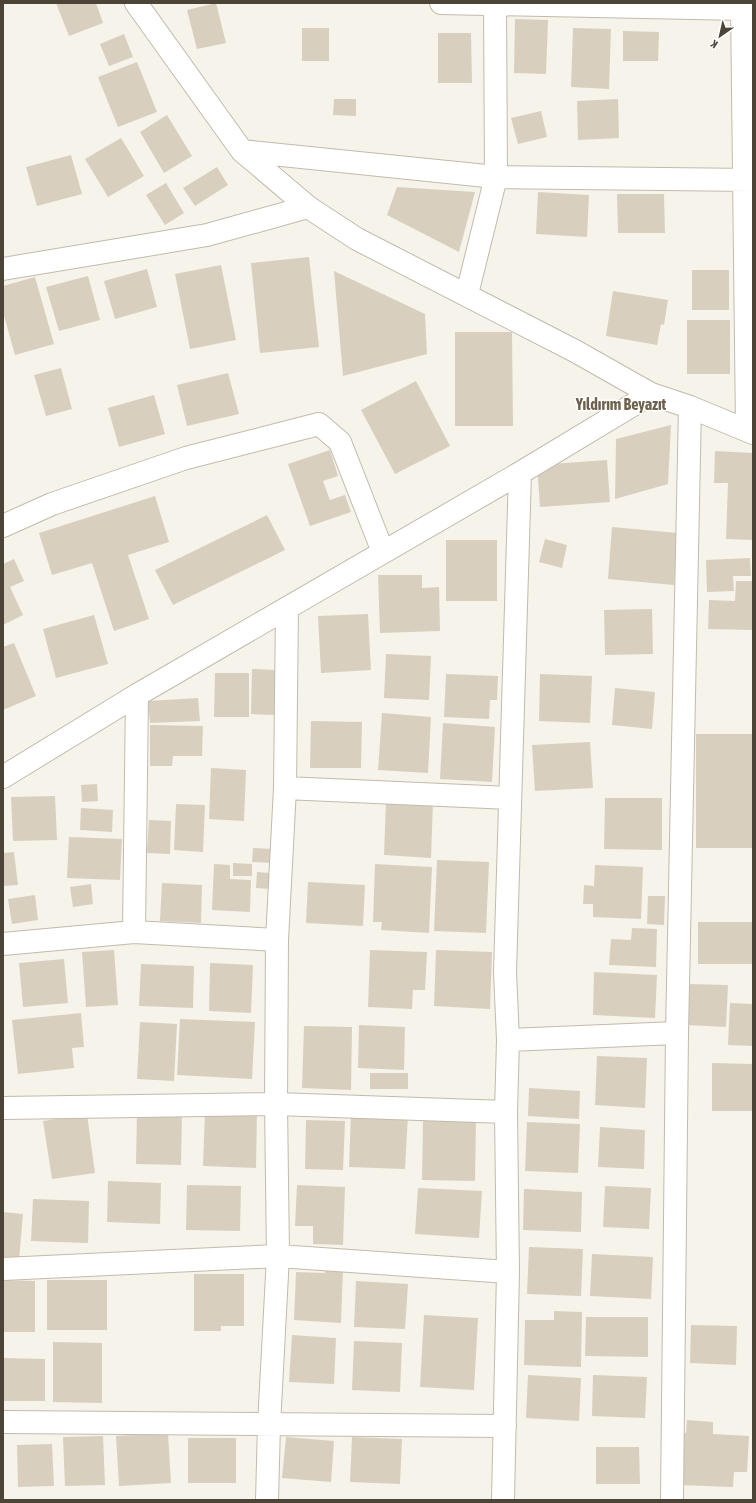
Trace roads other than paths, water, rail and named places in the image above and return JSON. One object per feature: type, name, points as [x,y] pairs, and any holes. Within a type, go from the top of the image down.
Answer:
[{"type":"street","points":[[136,3],[242,151],[308,207],[357,239],[467,294],[575,351],[651,394],[690,407],[750,431],[749,180],[742,6],[441,3]]},
{"type":"street","points":[[467,294],[496,177],[495,4]]},
{"type":"street","points":[[242,151],[496,177],[749,180]]},
{"type":"street","points":[[3,269],[207,235],[308,207]]},
{"type":"street","points":[[3,777],[137,694],[520,473],[651,394]]},
{"type":"street","points":[[672,1500],[677,1033],[690,407]]},
{"type":"street","points":[[3,526],[52,504],[186,458],[319,424],[340,442],[383,552]]},
{"type":"street","points":[[503,1500],[508,1272],[506,1112],[508,1040],[505,972],[520,473]]},
{"type":"street","points":[[267,1500],[269,1425],[278,1256],[276,1104],[277,940],[285,788],[287,608]]},
{"type":"street","points":[[134,932],[137,694]]},
{"type":"street","points":[[285,788],[510,798]]},
{"type":"street","points":[[3,944],[134,932],[277,940]]},
{"type":"street","points":[[508,1040],[677,1033]]},
{"type":"street","points":[[3,1108],[276,1104],[506,1112]]},
{"type":"street","points":[[3,1269],[278,1256],[508,1272]]},
{"type":"street","points":[[3,1422],[505,1426]]},
{"type":"district","name":"Yıldırım Beyazıt","points":[[621,404]]}]
